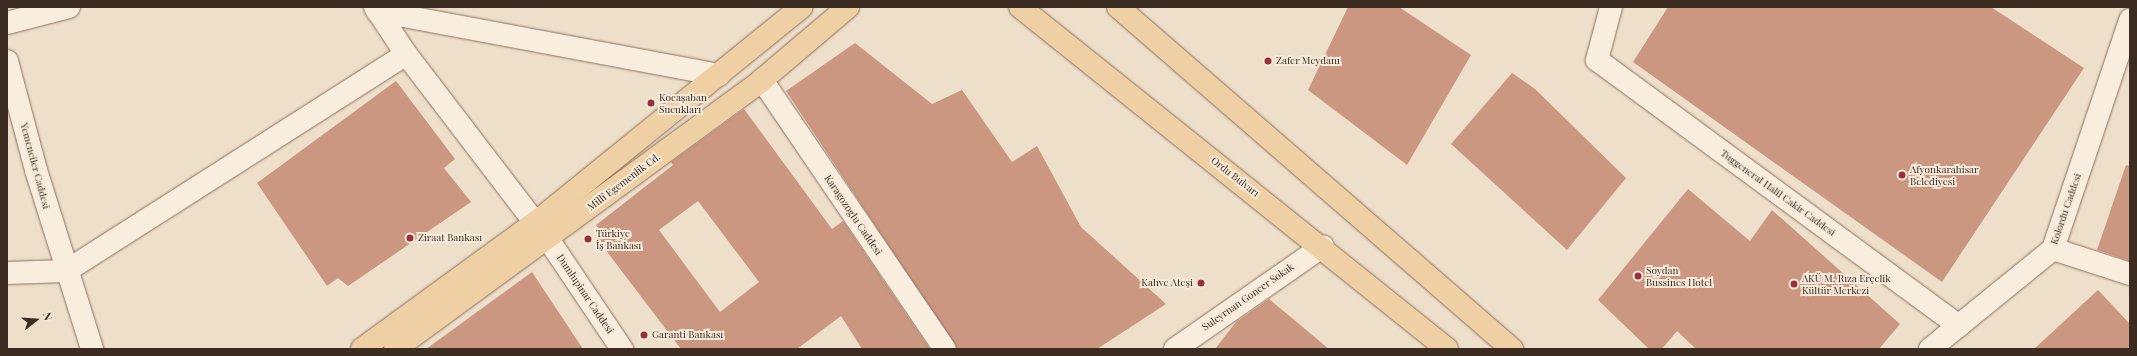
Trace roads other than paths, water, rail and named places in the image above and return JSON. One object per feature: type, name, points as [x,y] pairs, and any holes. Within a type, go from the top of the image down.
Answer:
[{"type":"main road","name":"Millî Egemenlik Cd.","points":[[395,349],[542,231],[719,75],[802,7]]},
{"type":"main road","name":"Millî Egemenlik Cd.","points":[[362,349],[542,231],[762,80],[848,7]]},
{"type":"main road","name":"Ordu Bulvarı","points":[[1020,7],[1323,246],[1447,349]]},
{"type":"main road","points":[[1118,7],[1512,349]]},
{"type":"street","points":[[7,23],[69,7]]},
{"type":"street","name":"Tuggeneral Halil Cakir Caddesi","points":[[1611,7],[1597,60],[1959,326]]},
{"type":"street","points":[[2126,7],[2130,8]]},
{"type":"street","points":[[376,9],[719,75]]},
{"type":"street","name":"Dumlupinar Caddesi","points":[[376,9],[406,54],[542,231],[622,349]]},
{"type":"street","name":"Kolordu Caddesi","points":[[1930,349],[2053,249],[2130,20]]},
{"type":"street","points":[[7,273],[66,271],[406,54]]},
{"type":"street","name":"Yemenciler Caddesi","points":[[7,61],[66,271],[92,349]]},
{"type":"street","name":"Karagozoglu Caddesi","points":[[762,80],[945,349]]},
{"type":"street","name":"Suleyrnan Goncer Sokak","points":[[1175,349],[1323,246]]},
{"type":"street","points":[[2053,249],[2130,274]]},
{"type":"place","name":"Zafer Meydanı","points":[[1268,61]]},
{"type":"place","name":"Kocaşaban Sucukları","points":[[651,103]]},
{"type":"place","name":"Afyonkarahisar Belediyesi","points":[[1902,175]]},
{"type":"place","name":"Ziraat Bankası","points":[[410,238]]},
{"type":"place","name":"Türkiye İş Bankası","points":[[588,239]]},
{"type":"place","name":"Soydan Bussines Hotel","points":[[1638,276]]},
{"type":"place","name":"Kahve Ateşi","points":[[1201,283]]},
{"type":"place","name":"AKÜ M. Rıza Erçelik Kültür Merkezi","points":[[1794,284]]},
{"type":"place","name":"Garanti Bankası","points":[[644,335]]}]
